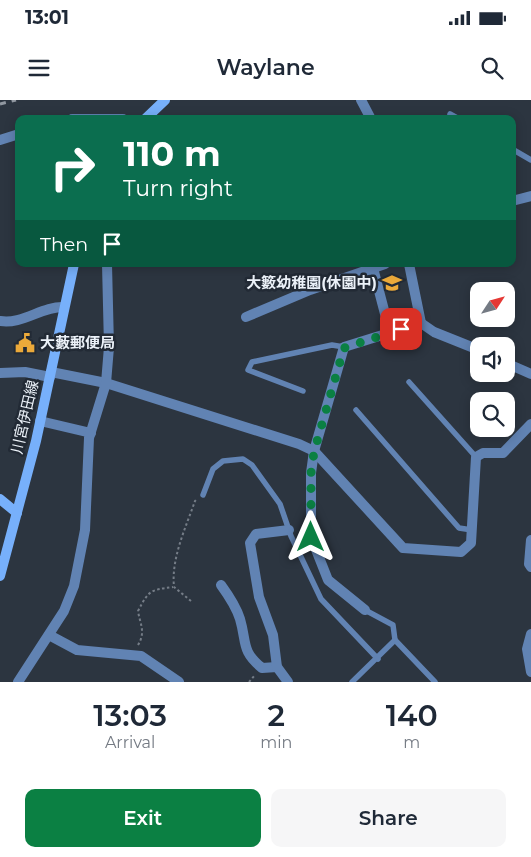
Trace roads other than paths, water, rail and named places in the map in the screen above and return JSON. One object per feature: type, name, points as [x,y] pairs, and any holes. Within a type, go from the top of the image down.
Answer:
[{"type":"main road","points":[[149,115],[165,100]]},
{"type":"main road","name":"川宮伊田線","points":[[0,576],[40,421],[73,267]]},
{"type":"main road","points":[[0,499],[17,513]]},
{"type":"street","points":[[361,100],[369,115]]},
{"type":"street","points":[[0,140],[15,135]]},
{"type":"street","points":[[516,200],[531,196]]},
{"type":"street","points":[[18,682],[64,611],[74,586],[84,530],[90,433],[106,383],[110,347],[107,267]]},
{"type":"street","points":[[246,317],[310,290],[376,267]]},
{"type":"street","points":[[411,267],[421,323],[434,332],[470,346]]},
{"type":"street","points":[[373,268],[390,333]]},
{"type":"street","points":[[0,321],[9,323],[54,307],[64,307]]},
{"type":"street","points":[[365,610],[328,580],[311,537],[311,473],[314,452],[344,348],[421,323]]},
{"type":"street","points":[[515,366],[531,374]]},
{"type":"street","points":[[0,373],[50,374],[106,383],[300,444],[314,452],[403,548],[460,552],[471,543],[476,457],[483,453],[503,453],[531,424]]},
{"type":"street","points":[[40,421],[90,433]]},
{"type":"street","points":[[288,682],[277,667],[273,634],[258,597],[250,543],[256,534],[289,530]]},
{"type":"street","points":[[531,540],[529,564],[531,567]]},
{"type":"street","points":[[221,585],[234,602],[241,620],[245,649],[250,658],[262,668],[277,667]]},
{"type":"street","points":[[531,634],[527,649],[531,672]]},
{"type":"street","points":[[49,635],[77,650],[141,656],[179,682]]},
{"type":"lane","points":[[516,151],[531,160]]},
{"type":"lane","points":[[303,391],[248,370],[252,362],[332,345],[344,348]]},
{"type":"lane","points":[[409,382],[476,457]]},
{"type":"lane","points":[[356,410],[459,528],[472,530]]},
{"type":"lane","points":[[203,495],[213,469],[223,461],[243,459],[252,465],[280,504],[289,530],[321,599],[378,659]]},
{"type":"lane","points":[[365,610],[394,625],[395,640],[436,682]]},
{"type":"lane","points":[[352,682],[378,659],[395,640]]},
{"type":"railway","points":[[0,104],[16,100]]},
{"type":"place","name":"大籔幼稚園(休園中)","points":[[392,283]]},
{"type":"place","name":"大藪郵便局","points":[[25,343]]}]
